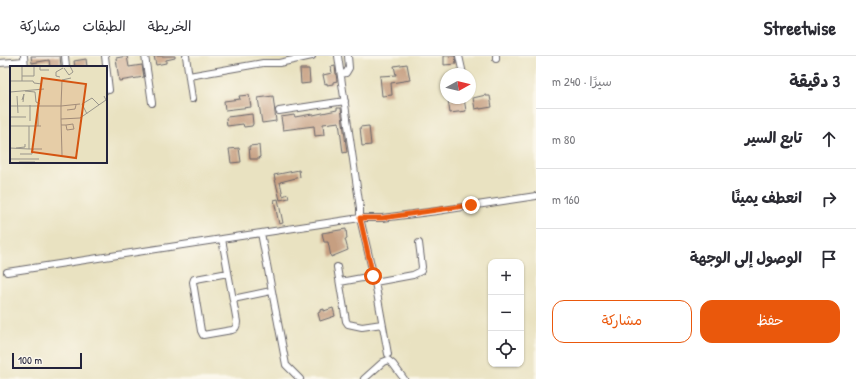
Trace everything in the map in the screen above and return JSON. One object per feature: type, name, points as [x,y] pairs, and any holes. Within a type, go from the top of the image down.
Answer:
[{"type":"street","points":[[65,56],[66,66]]},
{"type":"street","points":[[105,56],[106,66]]},
{"type":"street","points":[[145,56],[152,103]]},
{"type":"street","points":[[186,56],[192,99]]},
{"type":"street","points":[[189,76],[312,56]]},
{"type":"street","points":[[338,56],[360,208],[360,218],[374,279],[388,354]]},
{"type":"street","points":[[341,74],[346,73],[349,68],[348,56]]},
{"type":"street","points":[[459,56],[462,68]]},
{"type":"street","points":[[0,63],[24,61]]},
{"type":"street","points":[[107,73],[109,90]]},
{"type":"street","points":[[279,111],[345,101]]},
{"type":"street","points":[[7,272],[360,218],[382,218],[430,212],[536,196]]},
{"type":"street","points":[[261,233],[286,365],[300,379]]},
{"type":"street","points":[[222,239],[237,322],[236,328],[203,335],[201,331],[193,282],[194,279],[228,273]]},
{"type":"street","points":[[340,282],[413,275],[421,271],[422,267],[419,243]]},
{"type":"street","points":[[337,267],[346,321],[348,324],[362,327],[382,324]]},
{"type":"street","points":[[233,299],[271,291]]},
{"type":"street","points":[[364,379],[383,362],[388,360],[393,364],[404,379]]},
{"type":"building","points":[[31,56],[60,56],[61,66],[50,66],[49,60],[32,63]]},
{"type":"building","points":[[127,56],[129,67],[142,65],[144,77],[119,81],[116,58]]},
{"type":"building","points":[[154,56],[175,56],[175,58],[166,60],[166,63],[156,65]]},
{"type":"building","points":[[444,56],[455,56],[456,64],[444,65]]},
{"type":"building","points":[[86,59],[87,66],[75,66],[74,61]]},
{"type":"building","points":[[407,64],[410,80],[391,83],[392,95],[382,96],[380,76],[396,75],[394,66]]},
{"type":"building","points":[[335,66],[337,81],[333,82],[333,84],[327,85],[327,83],[325,84],[323,75],[332,73],[331,67]]},
{"type":"building","points":[[300,69],[309,69],[310,83],[301,84]]},
{"type":"building","points":[[249,95],[251,107],[225,110],[224,101],[240,99],[239,96]]},
{"type":"building","points":[[486,95],[490,96],[492,107],[475,109],[474,104],[476,104],[476,97]]},
{"type":"building","points":[[273,96],[276,121],[262,123],[258,98]]},
{"type":"building","points":[[449,104],[465,104],[466,111],[450,113]]},
{"type":"building","points":[[337,108],[341,108],[347,152],[343,153],[339,122],[323,124],[324,135],[315,136],[314,126],[283,130],[281,117],[313,115],[337,110]]},
{"type":"building","points":[[252,114],[252,126],[244,127],[243,124],[227,126],[227,117]]},
{"type":"building","points":[[369,126],[371,145],[362,146],[360,127]]},
{"type":"building","points":[[259,145],[260,159],[250,159],[249,146]]},
{"type":"building","points":[[239,148],[241,162],[231,163],[229,149]]},
{"type":"building","points":[[299,170],[300,177],[280,182],[283,196],[288,194],[289,198],[280,200],[274,175]]},
{"type":"building","points":[[278,199],[283,223],[279,224],[274,200]]},
{"type":"building","points":[[346,229],[347,239],[345,239],[348,250],[331,257],[328,242],[324,242],[322,233]]},
{"type":"building","points":[[333,308],[335,316],[320,321],[318,313],[320,310],[324,309],[324,311]]},
{"type":"route","points":[[373,276],[360,218],[382,218],[471,205]]}]
